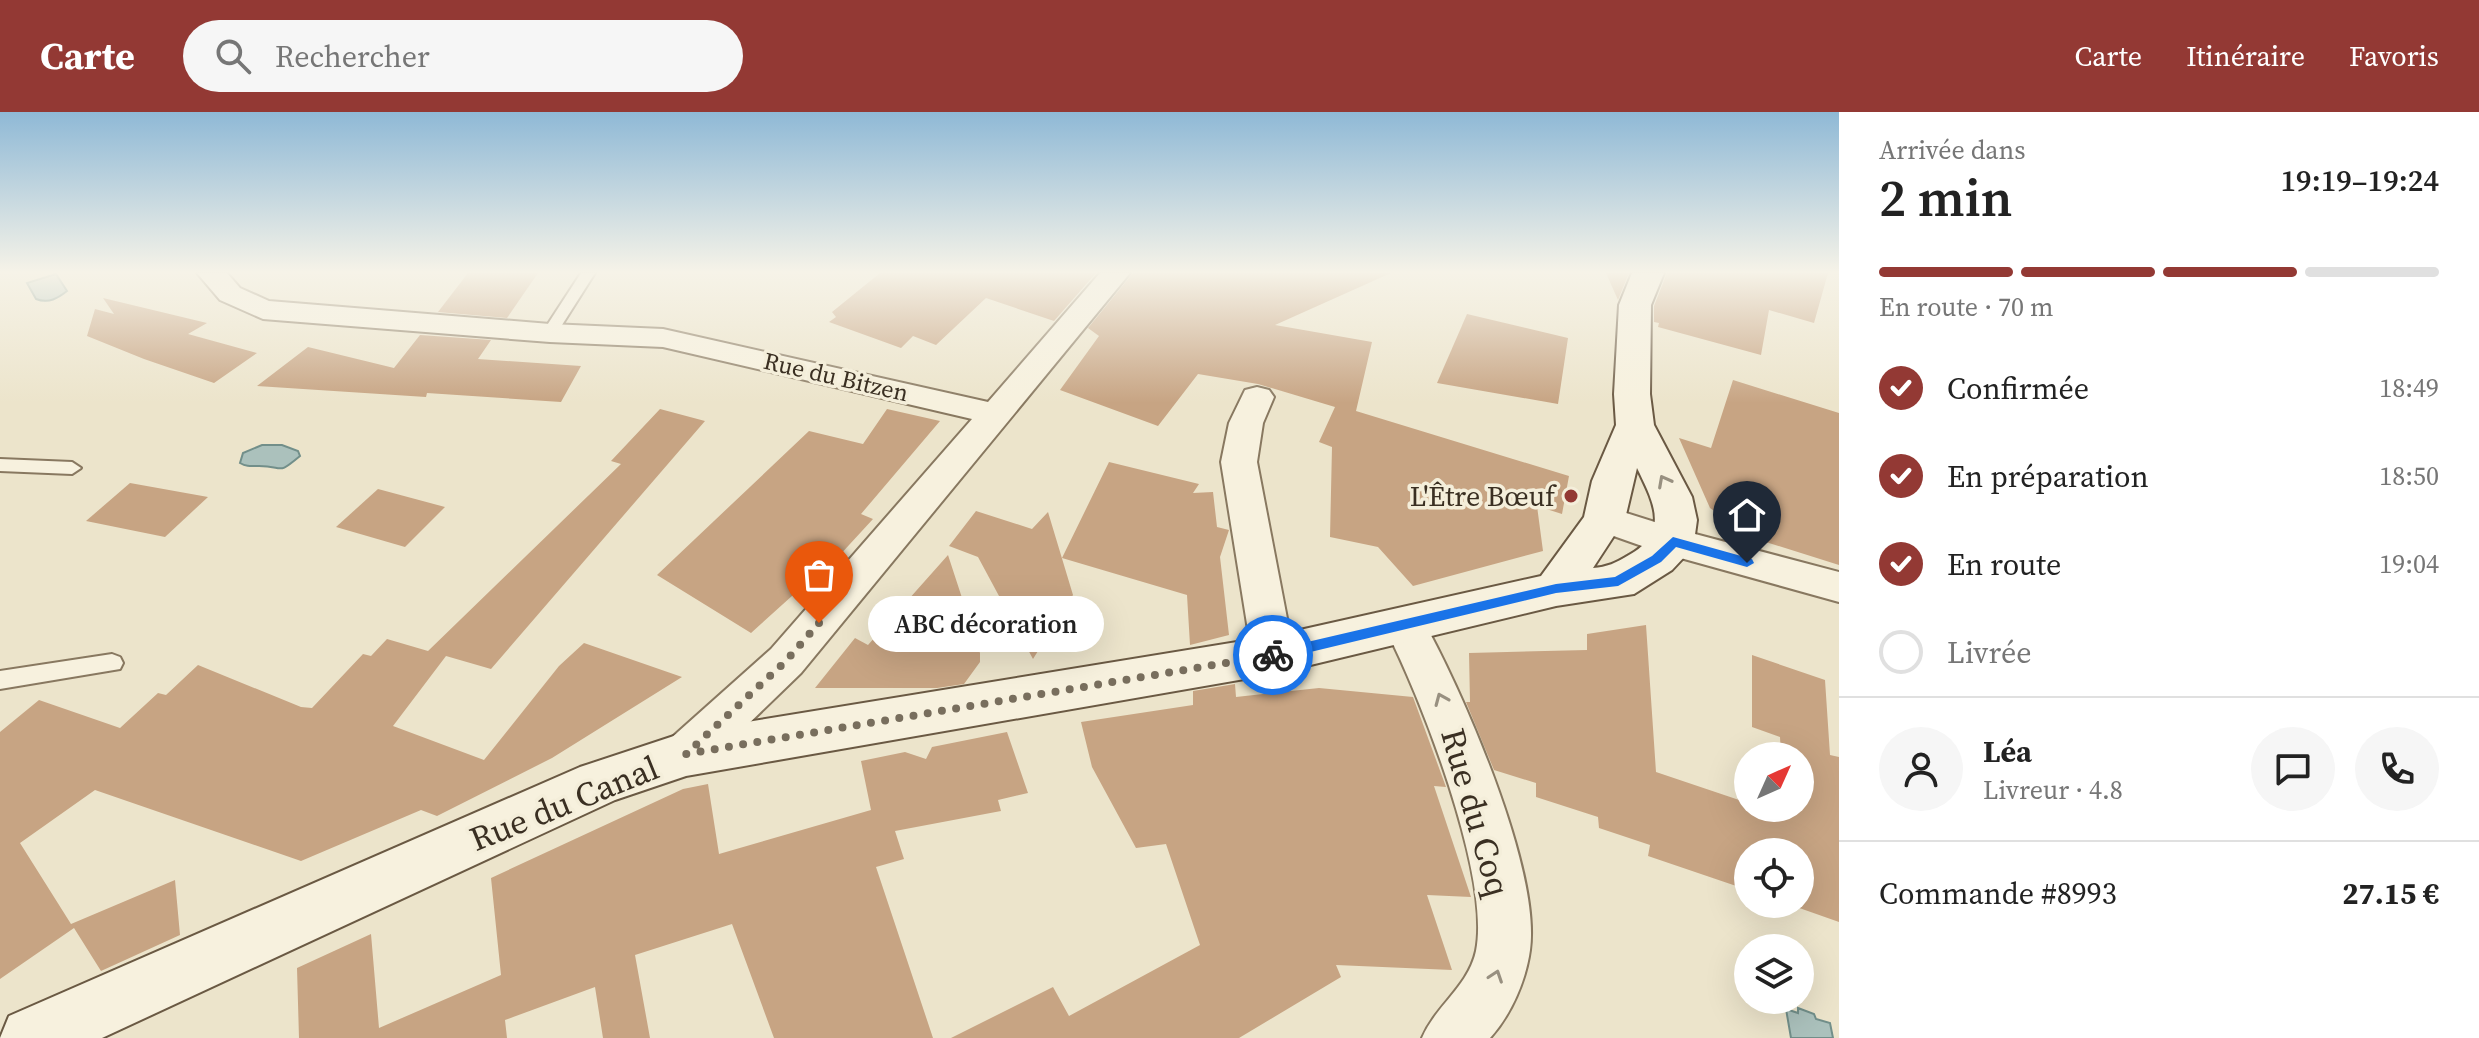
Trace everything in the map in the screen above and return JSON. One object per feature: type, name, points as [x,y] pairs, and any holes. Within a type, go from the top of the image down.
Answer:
[{"type":"main road","points":[[1633,316],[1631,375],[1635,425],[1672,497],[1676,520],[1673,542]]},
{"type":"main road","points":[[1556,589],[1604,519],[1612,481],[1635,425]]},
{"type":"main road","name":"Rue du Canal","points":[[31,1038],[599,783],[686,754],[1273,655],[1556,589],[1618,582],[1657,559],[1673,542]]},
{"type":"street","name":"Rue du Bitzen","points":[[341,316],[676,341],[996,414]]},
{"type":"street","points":[[686,754],[786,661],[1079,316]]},
{"type":"street","points":[[1257,397],[1246,423],[1239,462],[1273,655]]},
{"type":"street","points":[[1604,519],[1673,542],[1839,587]]},
{"type":"street","name":"Rue du Coq","points":[[1405,626],[1445,705],[1503,890],[1504,947],[1499,971],[1487,998],[1468,1024],[1451,1038]]},
{"type":"lane","points":[[550,333],[561,316]]},
{"type":"lane","points":[[0,465],[72,468]]},
{"type":"lane","points":[[0,680],[112,663]]},
{"type":"water","points":[[262,445],[282,445],[298,451],[300,456],[280,468],[240,463],[243,453]]},
{"type":"water","points":[[1787,1014],[1814,1014],[1816,1019],[1830,1023],[1833,1038],[1791,1038]]},
{"type":"building","points":[[93,316],[179,316],[207,323],[188,334],[257,353],[214,383],[87,336]]},
{"type":"building","points":[[967,316],[936,345],[913,336],[901,348],[829,322],[836,317]]},
{"type":"building","points":[[1040,316],[1058,316],[1054,321]]},
{"type":"building","points":[[1098,316],[1295,316],[1275,325],[1372,342],[1356,411],[1569,476],[1562,514],[1537,506],[1543,551],[1413,586],[1378,547],[1330,537],[1332,447],[1319,442],[1335,407],[1258,384],[1198,374],[1158,426],[1060,390],[1099,336],[1088,328]]},
{"type":"building","points":[[1466,316],[1568,338],[1558,404],[1437,383]]},
{"type":"building","points":[[1654,316],[1768,316],[1761,355],[1658,327],[1659,323],[1654,322]]},
{"type":"building","points":[[1791,316],[1816,316],[1814,323]]},
{"type":"building","points":[[420,335],[491,340],[478,359],[581,366],[561,402],[257,386],[308,347],[394,368]]},
{"type":"building","points":[[1733,380],[1839,413],[1839,565],[1753,538],[1710,508],[1679,438],[1711,448]]},
{"type":"building","points":[[660,409],[705,421],[491,669],[446,656],[393,726],[484,760],[559,666],[584,643],[682,677],[552,758],[437,816],[421,810],[301,861],[95,790],[20,843],[71,924],[175,880],[180,935],[101,971],[74,928],[0,979],[0,732],[39,700],[120,728],[158,693],[166,695],[198,665],[301,707],[312,708],[363,654],[371,656],[387,639],[428,651],[621,464],[611,461]]},
{"type":"building","points":[[887,409],[940,421],[861,514],[873,519],[826,570],[823,568],[751,633],[657,575],[809,431],[863,444]]},
{"type":"building","points":[[1109,462],[1199,484],[1193,493],[1213,492],[1217,527],[1229,530],[1220,557],[1229,635],[1190,645],[1187,595],[1062,558]]},
{"type":"building","points":[[130,483],[208,497],[165,537],[86,521]]},
{"type":"building","points":[[378,489],[445,507],[405,547],[336,527]]},
{"type":"building","points":[[976,511],[1032,529],[1048,512],[1073,595],[1033,659],[978,557],[949,546]]},
{"type":"building","points":[[948,555],[980,653],[980,662],[964,684],[937,688],[815,688],[855,638],[868,645]]},
{"type":"building","points":[[1646,625],[1656,772],[1734,798],[1734,822],[1814,822],[1814,742],[1780,742],[1780,737],[1752,727],[1752,655],[1825,680],[1830,755],[1839,757],[1839,922],[1814,913],[1814,838],[1734,838],[1734,885],[1648,856],[1650,845],[1599,828],[1598,817],[1536,797],[1536,783],[1494,770],[1466,702],[1470,702],[1469,653],[1587,650],[1587,634]]},
{"type":"building","points":[[1235,684],[1236,697],[1319,688],[1413,697],[1446,787],[1434,786],[1471,897],[1427,895],[1452,970],[1336,965],[1341,977],[1239,1038],[951,1038],[1053,987],[1069,1016],[1200,945],[1166,844],[1136,848],[1092,767],[1081,722],[1193,705],[1193,691]]},
{"type":"building","points":[[1007,732],[1028,793],[998,800],[1001,811],[895,831],[904,859],[876,867],[933,1038],[774,1038],[732,924],[635,955],[650,1038],[603,1038],[595,987],[505,1020],[507,1038],[299,1038],[297,968],[371,934],[379,1028],[501,975],[491,878],[683,789],[708,784],[719,854],[871,810],[861,761],[905,752],[926,759],[932,747]]},
{"type":"way so far","points":[[819,623],[786,661],[686,754],[1273,655]]},
{"type":"place","name":"L'Être Bœuf","points":[[1571,496]]},
{"type":"place","name":"ABC décoration","points":[[819,623]]},
{"type":"route","points":[[1273,655],[1556,589],[1618,582],[1657,559],[1673,542],[1747,563]]}]
